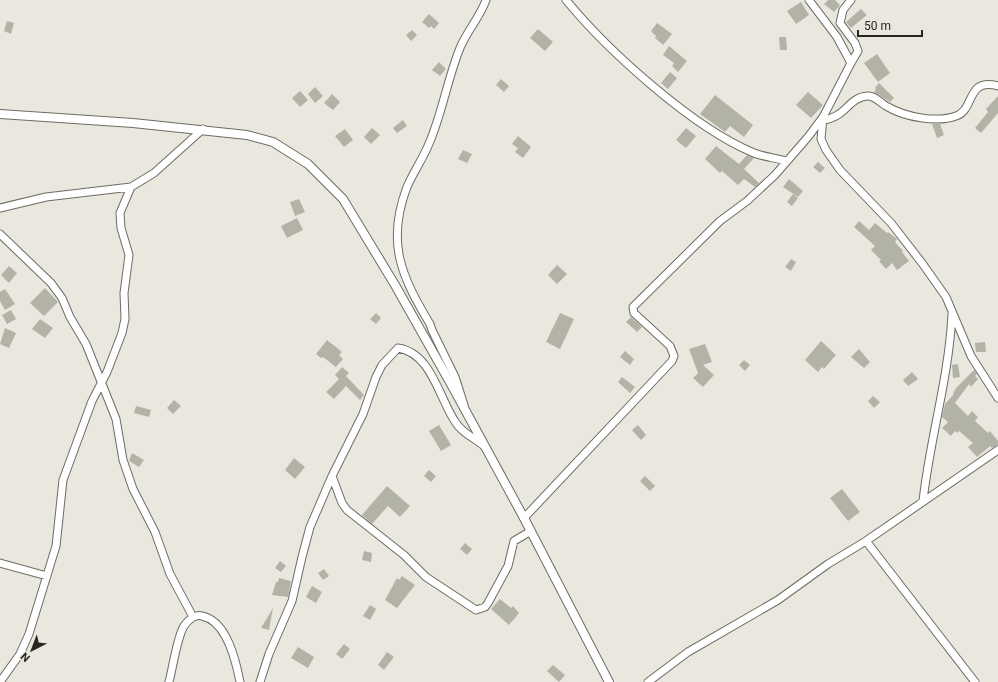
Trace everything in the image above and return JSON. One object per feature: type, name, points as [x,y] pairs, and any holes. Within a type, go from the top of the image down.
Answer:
[{"type":"street","points":[[566,0],[578,14],[640,74],[694,117],[755,153],[786,161]]},
{"type":"street","points":[[809,0],[837,37],[851,63]]},
{"type":"street","points":[[524,518],[673,358],[673,351],[670,346],[633,311],[633,307],[720,221],[757,193],[823,119],[858,51],[855,43],[840,23],[843,10],[851,0]]},
{"type":"street","points":[[466,412],[455,378],[430,324],[410,288],[402,268],[396,235],[408,185],[429,145],[458,51],[487,1]]},
{"type":"street","points":[[823,119],[839,114],[854,100],[867,96],[873,97],[887,107],[910,114],[930,118],[956,116],[964,111],[972,94],[980,86],[986,84],[998,86]]},
{"type":"street","points":[[0,114],[203,129],[247,135],[273,142],[308,164],[335,189],[343,199],[395,285],[466,412],[531,531],[609,682]]},
{"type":"street","points":[[823,119],[822,139],[832,160],[900,234],[946,297],[971,356],[998,398]]},
{"type":"street","points":[[0,208],[60,195],[131,187],[154,173],[203,129]]},
{"type":"street","points":[[0,682],[20,654],[29,634],[56,546],[63,480],[82,425],[118,346],[125,319],[125,286],[129,255],[120,220],[122,206],[131,187]]},
{"type":"street","points":[[0,234],[41,272],[58,291],[70,317],[86,344],[116,419],[123,460],[133,489],[155,532],[170,574],[193,617]]},
{"type":"street","points":[[923,501],[929,456],[938,419],[951,346],[952,312]]},
{"type":"street","points":[[260,682],[274,641],[292,601],[310,527],[332,476],[364,414],[376,377],[382,365],[398,348],[408,350],[419,357],[434,379],[455,421],[465,433],[484,446]]},
{"type":"street","points":[[648,682],[688,652],[778,600],[828,564],[866,541],[998,450]]},
{"type":"street","points":[[332,476],[342,503],[347,510],[404,555],[426,577],[476,610],[485,607],[503,577],[508,566],[514,541],[531,531]]},
{"type":"street","points":[[866,541],[975,682]]},
{"type":"street","points":[[0,563],[47,576]]},
{"type":"street","points":[[169,682],[184,626],[193,617],[199,615],[204,616],[218,626],[224,633],[240,682]]},
{"type":"building","points":[[828,0],[835,0],[840,5],[834,12],[824,4]]},
{"type":"building","points":[[801,2],[809,15],[796,24],[787,11]]},
{"type":"building","points":[[861,9],[867,15],[851,28],[846,22]]},
{"type":"building","points":[[429,14],[439,23],[434,29],[431,26],[429,28],[422,22]]},
{"type":"building","points":[[7,21],[14,23],[11,34],[4,31]]},
{"type":"building","points":[[657,23],[672,34],[663,45],[655,38],[656,36],[651,31]]},
{"type":"building","points":[[538,29],[553,42],[545,51],[530,38]]},
{"type":"building","points":[[412,30],[417,35],[411,41],[406,35]]},
{"type":"building","points":[[779,37],[786,37],[787,50],[780,50]]},
{"type":"building","points":[[669,46],[687,61],[678,72],[672,66],[674,63],[663,55]]},
{"type":"building","points":[[877,54],[890,73],[878,82],[864,63]]},
{"type":"building","points":[[439,62],[446,69],[440,76],[432,70]]},
{"type":"building","points":[[670,72],[677,78],[668,89],[661,83]]},
{"type":"building","points":[[501,79],[509,86],[504,92],[496,85]]},
{"type":"building","points":[[879,83],[894,98],[890,102],[874,92]]},
{"type":"building","points":[[315,87],[323,96],[315,103],[308,94]]},
{"type":"building","points":[[300,91],[308,100],[300,107],[292,98]]},
{"type":"building","points":[[808,92],[823,105],[811,118],[796,105]]},
{"type":"building","points":[[332,94],[340,102],[333,110],[324,103]]},
{"type":"building","points":[[715,95],[753,125],[744,137],[730,126],[725,132],[700,114]]},
{"type":"building","points":[[998,96],[998,113],[981,133],[975,128],[988,112],[986,109]]},
{"type":"building","points":[[403,120],[407,126],[397,133],[393,128]]},
{"type":"building","points":[[932,124],[940,124],[944,135],[937,138]]},
{"type":"building","points":[[372,128],[380,135],[371,144],[364,137]]},
{"type":"building","points":[[686,128],[696,136],[686,148],[676,140]]},
{"type":"building","points":[[345,129],[353,140],[344,147],[335,136]]},
{"type":"building","points":[[518,136],[531,147],[523,158],[515,152],[518,148],[512,144]]},
{"type":"building","points":[[716,146],[739,164],[747,155],[754,158],[744,169],[759,183],[755,187],[744,179],[738,185],[722,171],[720,173],[705,159]]},
{"type":"building","points":[[463,150],[472,154],[467,163],[458,159]]},
{"type":"building","points":[[818,162],[825,168],[820,173],[813,167]]},
{"type":"building","points":[[789,179],[803,191],[798,197],[783,187]]},
{"type":"building","points":[[793,194],[798,198],[792,206],[787,202]]},
{"type":"building","points":[[299,199],[305,212],[295,216],[290,202]]},
{"type":"building","points":[[297,218],[303,230],[287,238],[281,226]]},
{"type":"building","points":[[859,221],[869,230],[875,223],[897,239],[895,242],[909,261],[897,270],[892,263],[886,269],[879,261],[881,260],[871,250],[875,246],[854,227]]},
{"type":"building","points":[[791,259],[796,262],[791,271],[785,267]]},
{"type":"building","points":[[557,265],[567,274],[557,284],[548,275]]},
{"type":"building","points":[[9,266],[17,273],[9,283],[1,275]]},
{"type":"building","points":[[45,288],[58,302],[44,316],[30,303]]},
{"type":"building","points":[[5,289],[15,304],[5,310],[0,301],[0,292]]},
{"type":"building","points":[[11,310],[16,319],[7,324],[2,315]]},
{"type":"building","points":[[376,313],[381,318],[376,324],[370,319]]},
{"type":"building","points":[[560,313],[574,319],[560,349],[546,342]]},
{"type":"building","points":[[631,317],[642,327],[637,332],[626,322]]},
{"type":"building","points":[[40,319],[53,328],[45,338],[32,329]]},
{"type":"building","points":[[5,328],[16,333],[9,348],[0,344]]},
{"type":"building","points":[[327,340],[342,352],[339,355],[343,359],[336,367],[323,357],[321,358],[316,354]]},
{"type":"building","points":[[821,341],[836,355],[824,369],[822,367],[818,372],[805,360]]},
{"type":"building","points":[[985,342],[986,352],[976,352],[975,343]]},
{"type":"building","points":[[705,344],[712,362],[703,365],[714,375],[703,387],[693,378],[698,373],[689,349]]},
{"type":"building","points":[[859,349],[870,362],[864,368],[851,357]]},
{"type":"building","points":[[625,351],[634,359],[630,365],[620,357]]},
{"type":"building","points":[[744,360],[750,365],[745,371],[739,365]]},
{"type":"building","points":[[958,364],[960,377],[953,378],[952,365]]},
{"type":"building","points":[[342,367],[349,373],[346,376],[364,395],[360,400],[346,386],[334,399],[326,392],[339,379],[335,375]]},
{"type":"building","points":[[974,370],[977,374],[975,376],[978,379],[971,387],[969,384],[955,403],[968,416],[972,411],[978,417],[975,421],[988,433],[990,431],[998,441],[998,445],[992,448],[990,446],[977,457],[968,447],[973,443],[959,431],[957,433],[955,431],[951,436],[942,428],[948,422],[942,417],[945,404],[954,394],[953,393],[957,387]]},
{"type":"building","points":[[912,372],[918,379],[908,386],[903,380]]},
{"type":"building","points":[[622,377],[635,387],[630,393],[618,382]]},
{"type":"building","points":[[873,396],[880,402],[874,408],[868,401]]},
{"type":"building","points":[[174,400],[181,406],[173,414],[167,408]]},
{"type":"building","points":[[136,406],[151,410],[149,417],[134,413]]},
{"type":"building","points":[[439,425],[451,445],[441,451],[429,431]]},
{"type":"building","points":[[638,425],[646,435],[641,440],[632,430]]},
{"type":"building","points":[[132,453],[144,460],[139,467],[129,461]]},
{"type":"building","points":[[294,458],[305,467],[295,479],[285,470]]},
{"type":"building","points":[[429,470],[436,476],[431,482],[424,476]]},
{"type":"building","points":[[645,476],[655,486],[650,491],[640,481]]},
{"type":"building","points":[[387,486],[410,506],[400,517],[388,506],[372,524],[362,515]]},
{"type":"building","points":[[842,489],[860,512],[848,521],[830,498]]},
{"type":"building","points":[[465,543],[472,549],[467,555],[460,549]]},
{"type":"building","points":[[364,551],[372,553],[371,562],[362,560]]},
{"type":"building","points":[[280,561],[286,566],[281,572],[275,568]]},
{"type":"building","points":[[324,569],[329,576],[323,580],[318,573]]},
{"type":"building","points":[[402,576],[415,585],[397,608],[385,600],[397,578],[399,580]]},
{"type":"building","points":[[279,578],[291,581],[288,597],[272,595],[276,582],[278,582]]},
{"type":"building","points":[[312,586],[322,592],[316,603],[306,597]]},
{"type":"building","points":[[500,599],[511,608],[513,606],[519,613],[509,625],[491,609]]},
{"type":"building","points":[[370,605],[376,609],[370,620],[363,616]]},
{"type":"building","points":[[273,608],[269,630],[261,628]]},
{"type":"building","points":[[344,644],[350,649],[342,659],[336,654]]},
{"type":"building","points":[[298,647],[314,657],[308,668],[291,658]]},
{"type":"building","points":[[387,652],[394,657],[384,670],[378,665]]},
{"type":"building","points":[[553,665],[565,675],[559,682],[547,671]]}]
